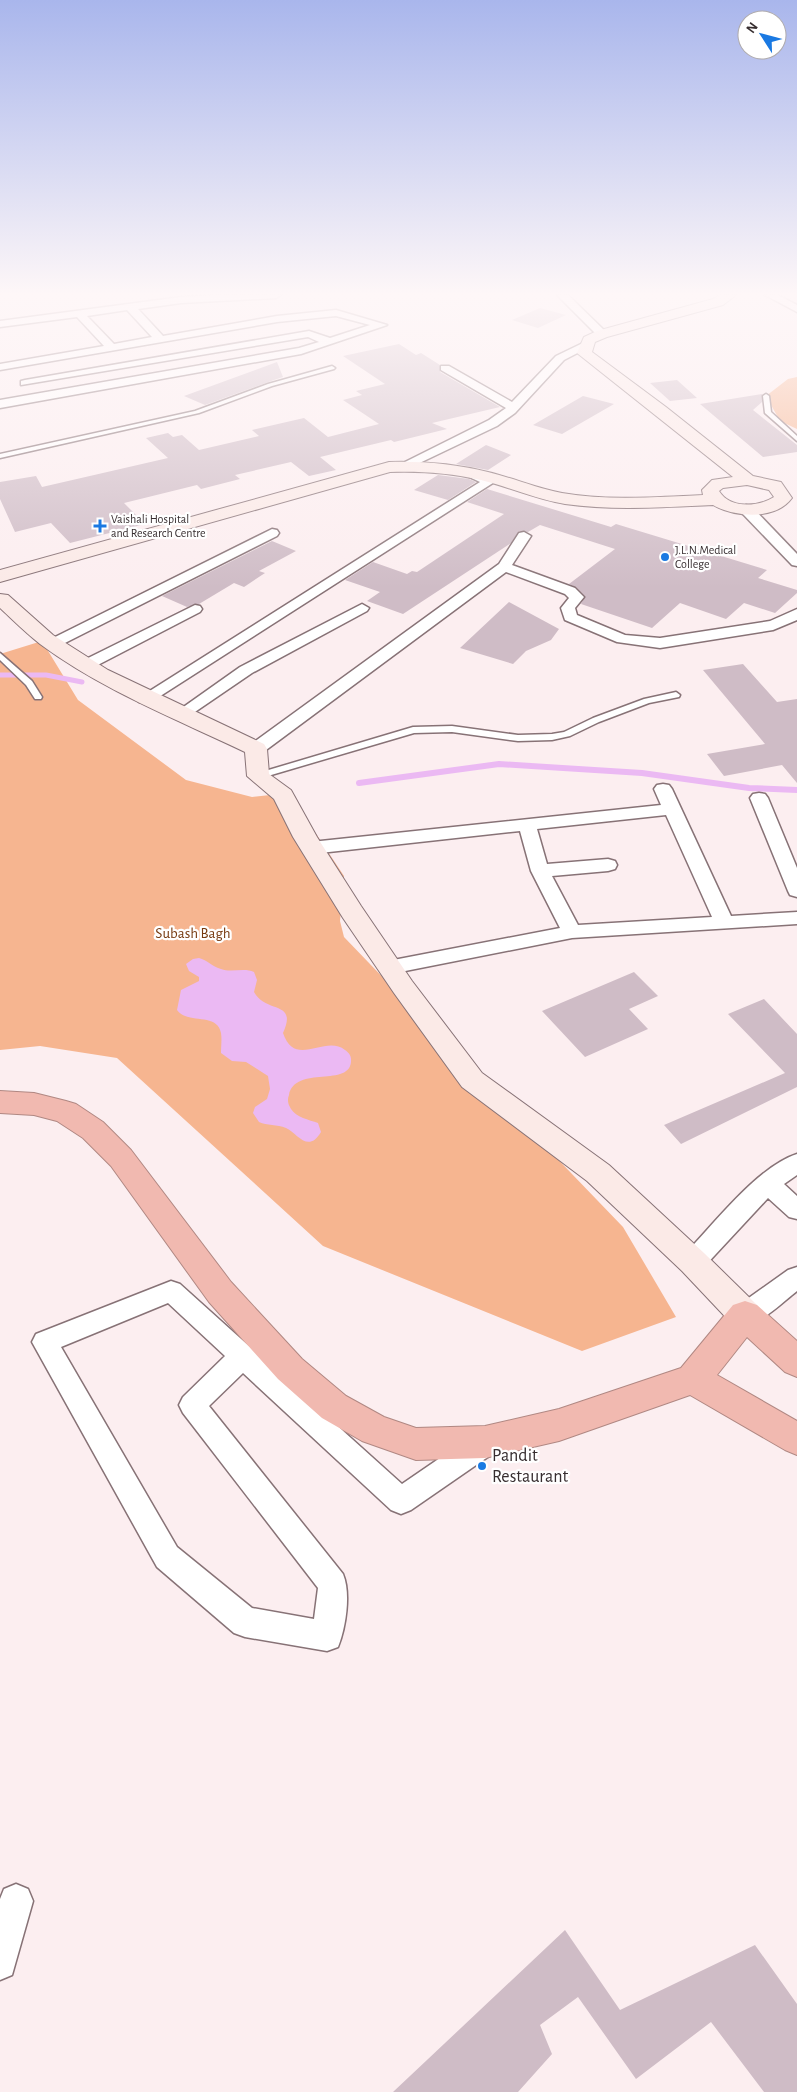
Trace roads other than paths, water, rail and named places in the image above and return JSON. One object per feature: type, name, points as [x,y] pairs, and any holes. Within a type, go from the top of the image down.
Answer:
[{"type":"highway","points":[[0,1102],[34,1104],[66,1112],[93,1130],[121,1158],[220,1292],[290,1369],[334,1407],[374,1430],[416,1444],[485,1442],[559,1425],[693,1379],[745,1315],[797,1362]]},
{"type":"highway","points":[[693,1379],[797,1440]]},
{"type":"street","points":[[0,404],[64,393]]},
{"type":"street","points":[[488,393],[513,407]]},
{"type":"street","points":[[403,466],[486,427],[513,407],[527,393]]},
{"type":"street","points":[[638,393],[748,480],[775,486],[797,487]]},
{"type":"street","points":[[715,491],[718,457]]},
{"type":"street","points":[[296,499],[377,469],[403,466],[471,475],[541,494],[621,504],[651,502],[715,491],[748,480]]},
{"type":"street","points":[[256,749],[183,713],[145,699],[86,666],[49,641],[2,588],[170,532],[413,469],[507,484]]},
{"type":"street","points":[[471,475],[490,481]]},
{"type":"street","points":[[145,699],[490,481]]},
{"type":"street","points":[[767,508],[783,498],[775,486]]},
{"type":"street","points":[[715,491],[734,508],[746,510],[797,505]]},
{"type":"street","points":[[746,510],[797,562]]},
{"type":"street","points":[[0,625],[49,641],[272,532]]},
{"type":"street","points":[[256,749],[504,567],[524,536]]},
{"type":"street","points":[[504,567],[570,591],[577,597],[568,608],[570,618],[622,639],[660,643],[773,625],[797,613]]},
{"type":"street","points":[[183,713],[246,670],[362,608]]},
{"type":"street","points":[[86,666],[195,609]]},
{"type":"street","points":[[215,655],[246,670]]},
{"type":"street","points":[[256,749],[258,776],[283,795],[311,848],[390,967],[472,1080],[598,1173],[693,1262],[745,1315],[797,1277]]},
{"type":"street","points":[[664,789],[671,809],[724,922]]},
{"type":"street","points":[[759,798],[797,892]]},
{"type":"street","points":[[311,848],[671,809]]},
{"type":"street","points":[[527,825],[540,871],[572,932]]},
{"type":"street","points":[[540,871],[608,866]]},
{"type":"street","points":[[390,967],[572,932],[797,918]]},
{"type":"street","points":[[693,1262],[767,1183],[797,1163]]},
{"type":"street","points":[[767,1183],[797,1210]]},
{"type":"street","points":[[242,1357],[192,1405],[333,1584],[327,1636],[245,1622],[167,1557],[46,1342],[171,1292],[401,1500],[485,1442]]},
{"type":"street","points":[[0,1963],[16,1901]]},
{"type":"lane","points":[[0,454],[12,453],[197,412],[249,393]]},
{"type":"lane","points":[[766,396],[768,413],[797,439]]},
{"type":"lane","points":[[0,655],[29,683],[38,697]]},
{"type":"lane","points":[[258,776],[413,730],[452,728],[518,738],[552,737],[567,734],[596,720],[647,702],[676,695]]},
{"type":"waterway","points":[[0,675],[46,675],[82,682]]},
{"type":"waterway","points":[[359,783],[499,764],[642,773],[749,788],[797,790]]},
{"type":"place","name":"Vaishali Hospital and Research Centre","points":[[100,526]]},
{"type":"place","name":"J.L.N.Medical College","points":[[665,557]]},
{"type":"place","name":"Pandit Restaurant","points":[[482,1466]]},
{"type":"park label","name":"Subash Bagh","points":[[193,933]]}]
